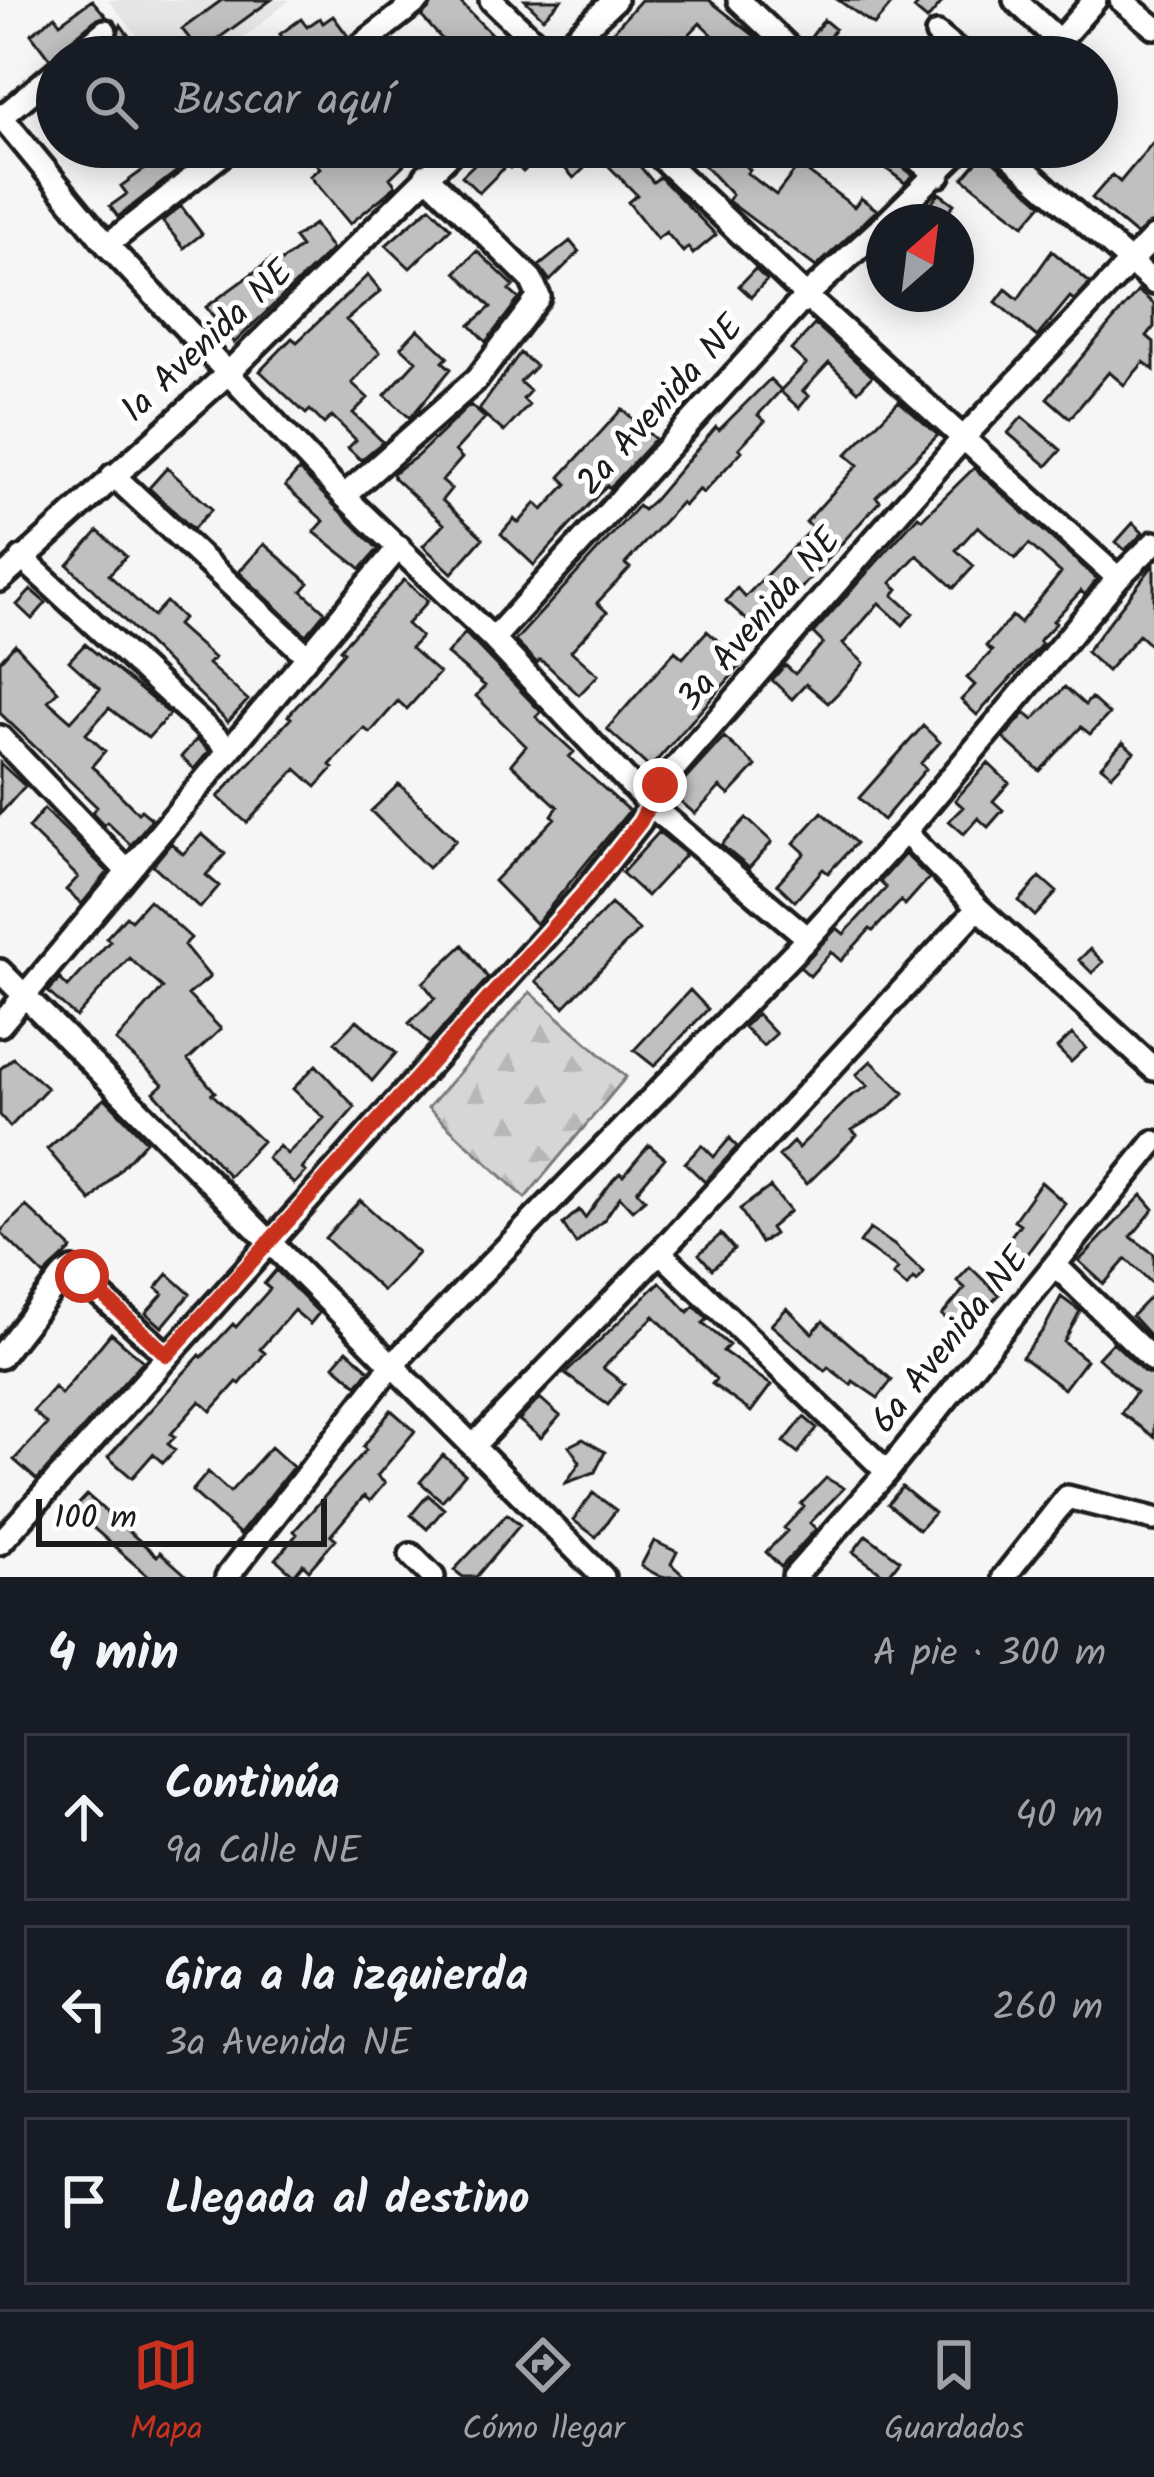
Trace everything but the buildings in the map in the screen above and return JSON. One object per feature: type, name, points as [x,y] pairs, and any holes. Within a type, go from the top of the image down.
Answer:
[{"type":"street","points":[[373,36],[419,0]]},
{"type":"street","points":[[491,0],[530,36]]},
{"type":"street","points":[[575,36],[615,0]]},
{"type":"street","points":[[739,0],[777,36]]},
{"type":"street","points":[[1015,0],[1042,36]]},
{"type":"street","points":[[1063,36],[1095,0]]},
{"type":"street","points":[[1121,0],[1154,27]]},
{"type":"street","points":[[99,36],[105,31]]},
{"type":"street","points":[[36,88],[1,116],[36,159]]},
{"type":"street","points":[[44,168],[226,375],[493,639],[649,804],[808,938]]},
{"type":"street","points":[[107,245],[205,168]]},
{"type":"street","name":"1a Avenida NE","points":[[0,580],[226,375],[434,168]]},
{"type":"street","points":[[672,168],[1118,578]]},
{"type":"street","points":[[930,168],[939,175]]},
{"type":"street","name":"2a Avenida NE","points":[[907,204],[945,168]]},
{"type":"street","points":[[1024,168],[1154,284]]},
{"type":"street","points":[[344,496],[477,379],[539,297],[531,279],[426,175]]},
{"type":"street","name":"3a Avenida NE","points":[[0,1543],[583,894],[640,822],[660,785],[965,436],[1154,237]]},
{"type":"street","name":"2a Avenida NE","points":[[493,639],[806,296],[866,241]]},
{"type":"street","points":[[113,475],[307,655]]},
{"type":"street","points":[[238,1573],[392,1364],[808,938],[1118,578],[1154,543]]},
{"type":"street","points":[[0,1025],[399,547]]},
{"type":"street","points":[[22,558],[228,748]]},
{"type":"street","points":[[0,737],[128,871]]},
{"type":"street","points":[[904,832],[978,908],[1154,1069]]},
{"type":"street","points":[[472,1446],[661,1252],[978,908]]},
{"type":"street","points":[[0,971],[603,1577]]},
{"type":"street","name":"6a Avenida NE","points":[[794,1577],[886,1472],[1154,1142]]},
{"type":"street","points":[[661,1252],[886,1472]]},
{"type":"street","points":[[1055,1265],[1154,1361]]},
{"type":"street","points":[[0,1357],[72,1270],[167,1355]]},
{"type":"street","points":[[1004,1577],[1067,1498],[1154,1519]]},
{"type":"street","points":[[411,1555],[433,1577]]},
{"type":"shaded area","points":[[108,0],[290,0],[246,36],[138,36]]},
{"type":"green space","points":[[530,992],[626,1077],[525,1198],[428,1108]]},
{"type":"route","points":[[82,1276],[167,1355],[583,894],[640,822],[660,785]]}]
